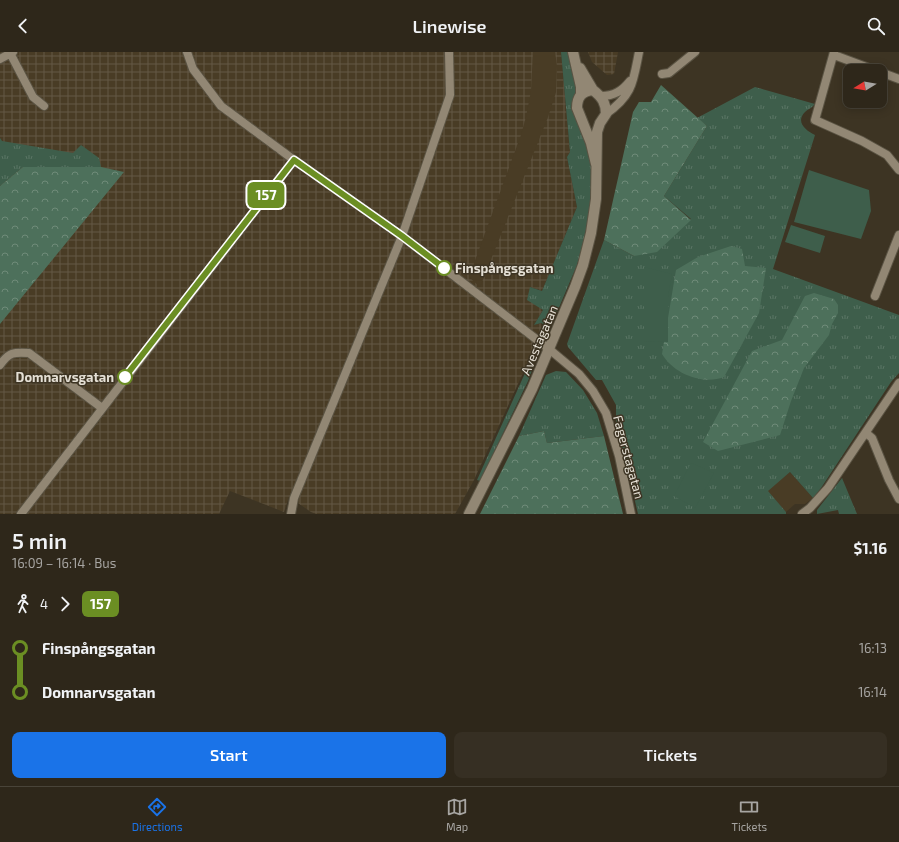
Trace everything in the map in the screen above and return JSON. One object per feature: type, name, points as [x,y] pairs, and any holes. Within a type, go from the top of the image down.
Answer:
[{"type":"street","name":"Fagerstagatan","points":[[187,52],[193,69],[221,106],[294,160],[402,236],[549,349],[579,374],[600,402],[613,435],[632,514]]},
{"type":"street","points":[[291,514],[294,498],[402,236],[450,95],[449,52]]},
{"type":"street","points":[[581,122],[594,124],[616,107],[624,98],[634,81],[639,52]]},
{"type":"street","points":[[662,74],[669,73],[695,52]]},
{"type":"street","points":[[0,59],[11,53],[33,97],[44,106]]},
{"type":"street","points":[[859,64],[834,54],[815,120],[862,141],[887,155],[899,170]]},
{"type":"street","name":"Avestagatan","points":[[469,514],[532,389],[575,287],[587,249],[596,199],[597,132],[603,118],[604,101],[597,93],[574,56]]},
{"type":"street","name":"Avestagatan","points":[[574,56],[581,87],[581,94],[577,103],[577,108],[581,122],[591,143],[596,164]]},
{"type":"street","points":[[581,94],[587,91],[610,96],[618,93],[624,88],[635,74]]},
{"type":"street","points":[[887,75],[899,79]]},
{"type":"street","points":[[21,514],[294,160]]},
{"type":"street","points":[[876,296],[899,235]]},
{"type":"street","points":[[0,365],[5,358],[15,352],[28,353],[102,408]]},
{"type":"street","points":[[802,514],[811,511],[899,383]]},
{"type":"street","points":[[866,433],[872,438],[889,480],[899,499]]},
{"type":"shaded area","points":[[0,52],[561,52],[570,152],[567,157],[577,207],[542,291],[530,287],[543,310],[534,325],[541,323],[542,327],[529,360],[474,480],[455,514],[316,514],[289,497],[284,512],[230,491],[219,514],[0,514]]},
{"type":"shaded area","points":[[533,52],[555,52],[557,66],[556,92],[548,117],[480,287],[469,277],[521,135],[531,91]]},
{"type":"shaded area","points":[[588,52],[618,52],[614,74],[607,75],[592,62]]},
{"type":"shaded area","points":[[790,472],[813,498],[805,504],[795,504],[786,512],[767,491]]},
{"type":"green space","points":[[561,52],[567,52],[578,84],[591,165],[592,191],[584,240],[577,265],[552,324],[549,327],[541,323],[534,325],[543,310],[527,300],[530,287],[542,291],[577,207],[567,157],[570,152]]},
{"type":"green space","points":[[661,85],[707,126],[664,196],[691,220],[657,252],[634,256],[604,240],[633,112],[639,102],[651,102]]},
{"type":"green space","points":[[755,87],[815,104],[805,112],[801,119],[801,123],[805,129],[815,135],[773,269],[899,315],[899,373],[891,382],[813,498],[790,472],[768,491],[786,512],[786,514],[638,514],[616,420],[616,405],[602,380],[596,380],[567,344],[604,240],[634,256],[691,219],[664,196],[707,126],[697,118]]},
{"type":"green space","points":[[0,138],[2,141],[73,153],[81,145],[99,158],[101,167],[23,167],[0,186]]},
{"type":"green space","points":[[23,167],[101,167],[124,172],[0,324],[0,186]]},
{"type":"green space","points":[[809,170],[869,190],[871,211],[861,239],[794,222]]},
{"type":"green space","points":[[791,225],[825,236],[820,253],[785,242]]},
{"type":"green space","points":[[731,246],[742,249],[745,266],[766,268],[759,313],[724,377],[707,380],[698,379],[681,372],[667,361],[662,354],[676,270],[698,257]]},
{"type":"green space","points":[[644,267],[672,274],[668,297],[668,342],[644,341]]},
{"type":"green space","points":[[814,293],[834,299],[838,305],[838,313],[832,324],[829,335],[804,368],[780,435],[718,451],[703,442],[752,351],[782,340],[805,296]]},
{"type":"green space","points":[[530,362],[534,365],[528,381],[480,481],[477,480]]},
{"type":"green space","points":[[556,371],[566,372],[583,390],[597,413],[604,436],[547,443],[544,431],[519,436],[546,375]]},
{"type":"green space","points":[[544,431],[547,443],[604,436],[623,514],[480,514],[519,436]]},
{"type":"green space","points":[[691,463],[714,473],[695,508],[674,496]]},
{"type":"green space","points":[[842,478],[857,514],[839,514],[838,510],[817,514],[817,510]]},
{"type":"bus line","name":"157","points":[[125,377],[294,160],[402,236],[444,268]]},
{"type":"place","name":"Finspångsgatan","points":[[444,268]]},
{"type":"place","name":"Domnarvsgatan","points":[[125,377]]}]
